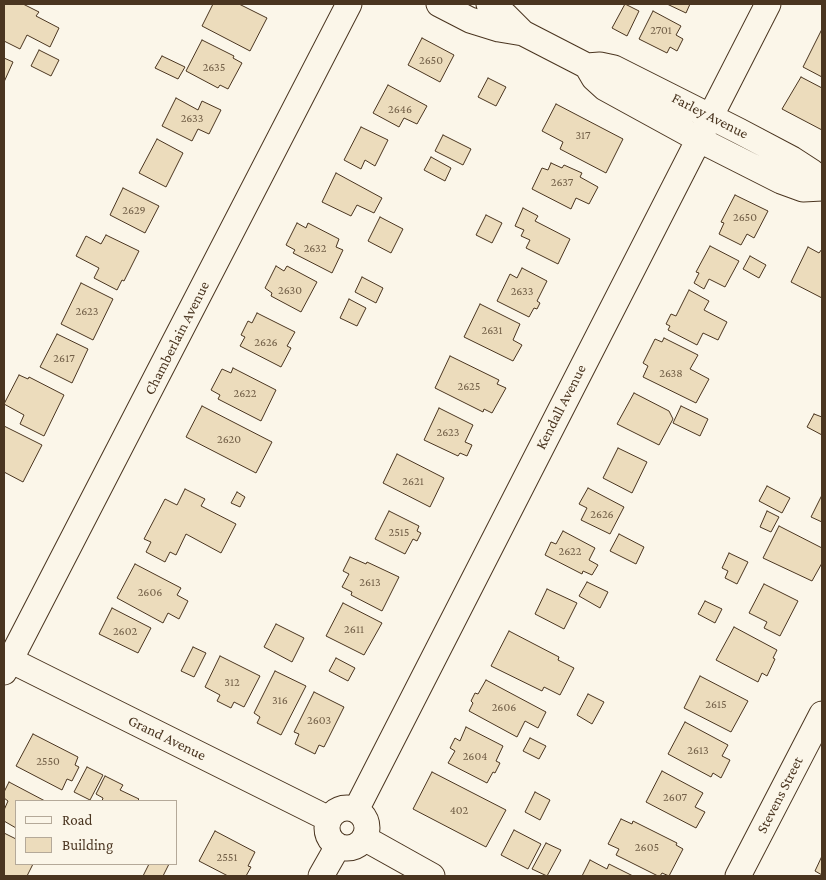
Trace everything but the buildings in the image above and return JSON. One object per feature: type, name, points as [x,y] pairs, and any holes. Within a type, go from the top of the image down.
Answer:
[{"type":"street","name":"Chamberlain Avenue","points":[[6,663],[350,4]]},
{"type":"street","name":"Farley Avenue","points":[[439,4],[470,20],[498,29],[523,33]]},
{"type":"street","name":"Farley Avenue","points":[[489,4],[505,15],[523,33],[586,66],[594,78],[605,88],[698,139],[781,181],[803,189],[822,188],[812,172],[792,159],[710,116],[614,68],[600,65],[586,66]]},
{"type":"street","name":"Kendall Avenue","points":[[356,810],[768,4]]},
{"type":"street","name":"Grand Avenue","points":[[6,663],[329,819]]},
{"type":"street","name":"Stevens Street","points":[[738,876],[822,714]]},
{"type":"street","points":[[350,808],[356,810],[365,819],[367,832],[364,838],[356,846],[343,848],[338,846],[333,842],[327,831],[329,819],[338,810],[350,808]]},
{"type":"street","points":[[364,838],[432,876]]},
{"type":"street","points":[[321,876],[338,846]]}]
